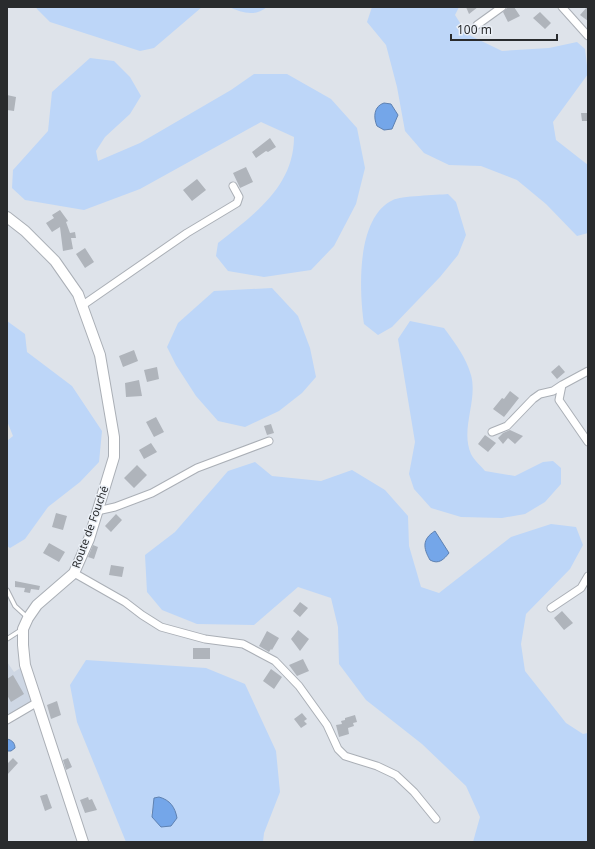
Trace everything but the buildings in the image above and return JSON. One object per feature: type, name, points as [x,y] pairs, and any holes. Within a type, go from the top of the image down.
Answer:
[{"type":"main road","name":"Route de Fouché","points":[[7,217],[25,231],[54,262],[78,294],[100,356],[114,437],[114,457],[88,539],[74,573],[37,605],[28,618],[23,629],[25,665],[36,703],[83,842]]},
{"type":"street","points":[[477,25],[502,7]]},
{"type":"street","points":[[562,7],[588,36]]},
{"type":"street","points":[[83,305],[187,233],[237,203],[239,197],[233,186]]},
{"type":"street","points":[[492,432],[507,426],[533,399],[540,394],[553,391],[588,371]]},
{"type":"street","points":[[562,386],[559,400],[588,442]]},
{"type":"street","points":[[97,511],[115,507],[152,493],[196,468],[269,442]]},
{"type":"street","points":[[74,573],[125,602],[161,627],[205,640],[243,644],[275,661],[299,686],[327,725],[338,749],[345,756],[353,760],[377,766],[396,775],[414,792],[436,819]]},
{"type":"street","points":[[551,608],[581,588],[588,576]]},
{"type":"street","points":[[7,720],[36,703]]},
{"type":"lane","points":[[7,590],[15,606],[28,618]]},
{"type":"lane","points":[[7,639],[23,629]]},
{"type":"shaded area","points":[[36,7],[202,7],[154,48],[140,51],[50,22]]},
{"type":"shaded area","points":[[229,7],[267,7],[258,12],[248,13]]},
{"type":"shaded area","points":[[372,7],[459,7],[455,15],[467,34],[502,51],[549,48],[577,42],[585,49],[588,74],[553,122],[556,140],[588,165],[588,233],[577,236],[546,204],[517,180],[481,166],[449,165],[424,153],[405,131],[397,87],[386,45],[367,22]]},
{"type":"shaded area","points":[[90,58],[114,61],[130,77],[141,96],[130,114],[105,137],[96,151],[98,161],[140,143],[231,90],[254,74],[287,74],[331,99],[357,128],[365,168],[356,204],[334,246],[311,270],[264,277],[228,271],[216,256],[218,243],[245,222],[269,198],[287,171],[292,155],[294,137],[261,122],[140,189],[84,210],[25,200],[12,188],[13,170],[48,131],[52,92]]},
{"type":"shaded area","points":[[448,194],[456,202],[466,235],[458,255],[440,277],[392,327],[378,335],[364,324],[361,293],[363,256],[366,238],[372,222],[381,209],[393,200]]},
{"type":"shaded area","points":[[272,288],[298,316],[310,348],[316,377],[302,393],[279,411],[245,427],[218,421],[196,396],[176,365],[167,347],[178,323],[214,291]]},
{"type":"shaded area","points":[[7,321],[25,334],[27,352],[72,386],[102,431],[99,462],[80,482],[48,507],[25,539],[10,548],[7,546],[7,441],[13,436],[7,421]]},
{"type":"shaded area","points":[[410,321],[444,328],[460,350],[466,362],[473,385],[467,435],[468,444],[472,456],[485,471],[515,476],[543,462],[553,461],[561,468],[561,484],[545,502],[525,514],[502,518],[461,517],[431,508],[414,489],[409,474],[415,442],[398,339]]},
{"type":"shaded area","points":[[255,462],[272,476],[321,481],[352,470],[385,490],[408,516],[409,546],[421,587],[439,593],[511,537],[551,524],[576,527],[583,545],[570,569],[526,614],[521,644],[525,671],[566,723],[583,734],[588,733],[588,842],[473,842],[480,817],[466,786],[422,744],[366,700],[339,664],[338,627],[331,598],[298,587],[254,625],[197,624],[162,610],[147,592],[145,555],[175,532],[228,471]]},
{"type":"shaded area","points":[[86,660],[206,668],[245,684],[276,751],[280,792],[264,833],[263,842],[126,842],[77,722],[70,685]],"holes":[[[155,797],[169,801],[151,814]]]},
{"type":"shaded area","points":[[7,662],[14,672],[22,667],[33,702],[7,716]]},
{"type":"water","points":[[384,103],[391,104],[398,115],[392,129],[384,130],[377,126],[376,123],[376,109]]},
{"type":"water","points":[[435,531],[449,553],[439,562],[430,560],[425,548],[428,537]]},
{"type":"water","points":[[7,739],[14,743],[15,748],[11,751],[7,751]]},
{"type":"water","points":[[159,797],[169,802],[175,810],[177,818],[171,826],[161,827],[152,817],[154,798]]}]
